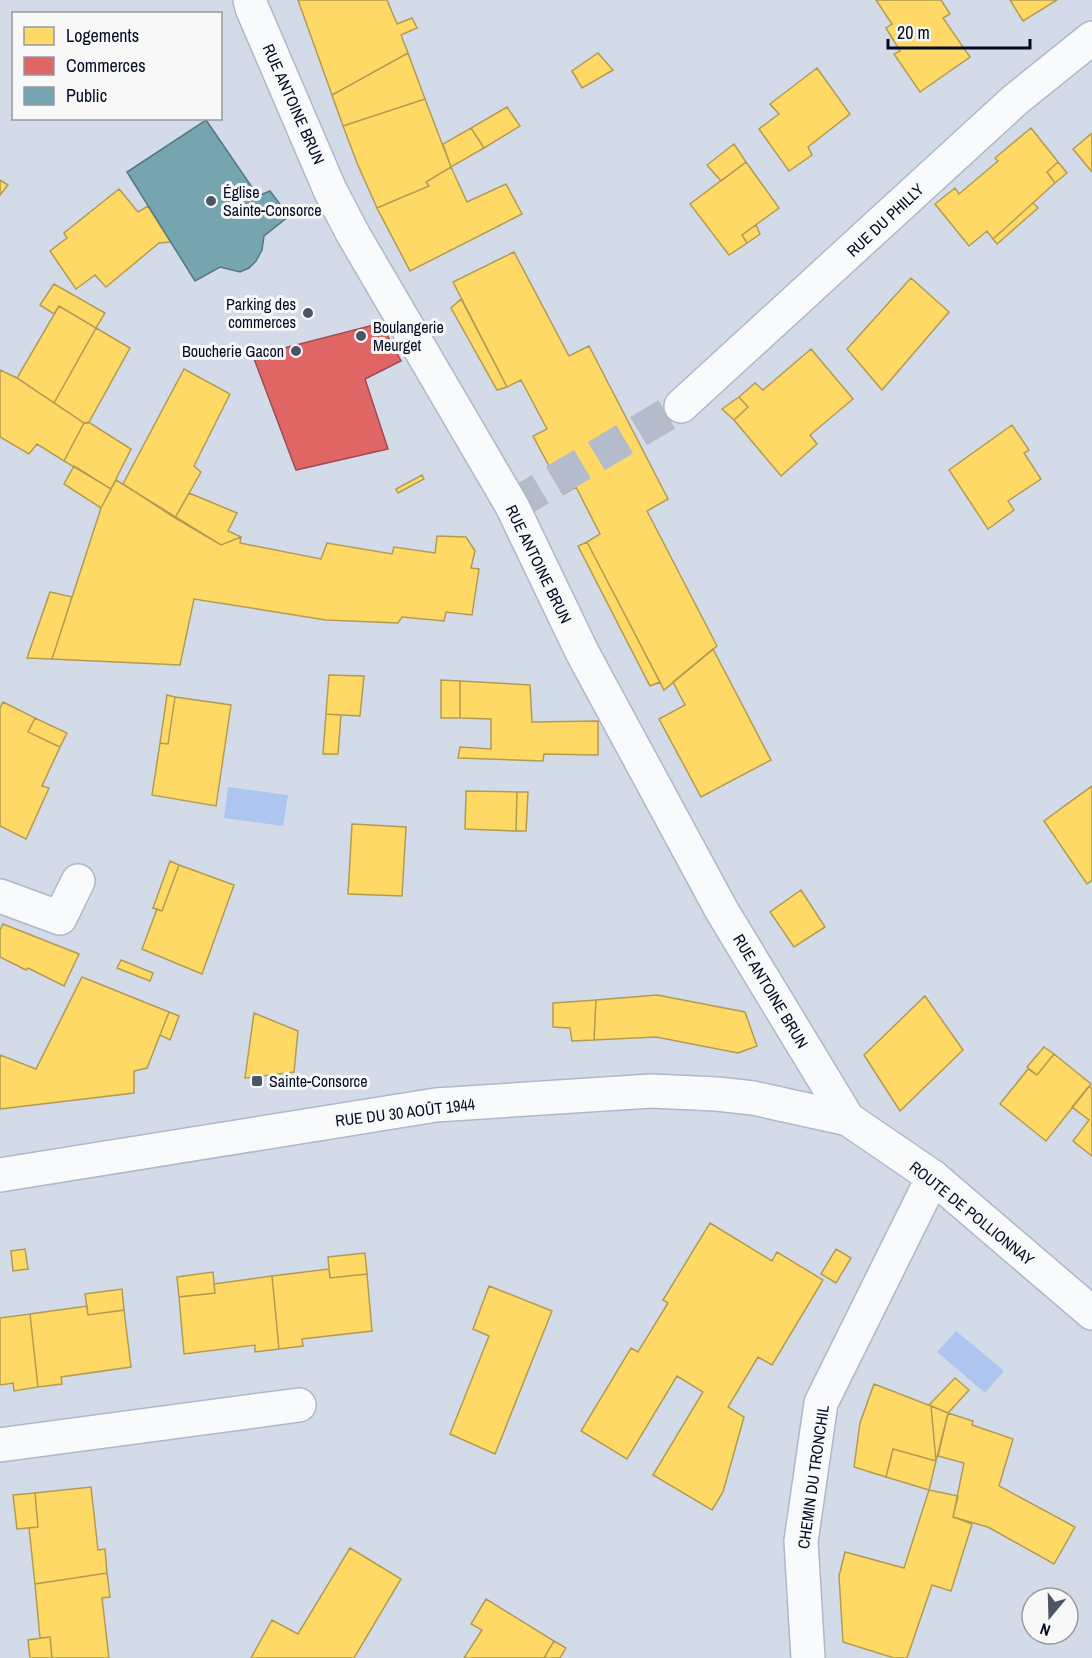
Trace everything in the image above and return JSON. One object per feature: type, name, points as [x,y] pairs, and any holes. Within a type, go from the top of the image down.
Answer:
[{"type":"street","name":"RUE ANTOINE BRUN","points":[[250,0],[330,190],[353,234],[512,506],[582,652],[722,911],[848,1119]]},
{"type":"street","name":"RUE DU PHILLY","points":[[681,406],[1016,100],[1092,38]]},
{"type":"street","points":[[0,896],[60,918],[78,881]]},
{"type":"street","name":"RUE DU 30 AOÛT 1944","points":[[0,1175],[447,1104],[651,1091],[753,1098],[848,1119]]},
{"type":"street","name":"ROUTE DE POLLIONNAY","points":[[848,1119],[933,1177],[1092,1313]]},
{"type":"street","name":"CHEMIN DU TRONCHIL","points":[[808,1658],[801,1541],[821,1404],[933,1177]]},
{"type":"street","points":[[0,1445],[299,1404]]},
{"type":"water","points":[[228,787],[288,795],[283,826],[224,818]]},
{"type":"water","points":[[956,1331],[1004,1371],[985,1393],[937,1352]]},
{"type":"building: Logements","points":[[298,0],[387,0],[397,24],[412,18],[417,28],[401,35],[408,53],[332,95]]},
{"type":"building: Logements","points":[[876,0],[941,0],[950,14],[943,18],[970,57],[920,92],[894,54],[900,51],[886,28],[892,24]]},
{"type":"building: Logements","points":[[1010,0],[1057,0],[1023,21]]},
{"type":"building: Logements","points":[[408,53],[425,99],[343,126],[332,95]]},
{"type":"building: Logements","points":[[598,53],[613,70],[582,88],[572,71]]},
{"type":"building: Logements","points":[[817,68],[850,114],[808,147],[812,155],[789,171],[759,129],[779,114],[770,104]]},
{"type":"building: Logements","points":[[425,99],[451,167],[426,182],[429,186],[377,208],[343,126]]},
{"type":"building: Logements","points":[[507,107],[520,126],[484,148],[471,128]]},
{"type":"building: Logements","points":[[471,128],[484,148],[451,167],[443,144]]},
{"type":"building: Logements","points":[[1031,128],[1058,162],[1047,172],[1055,183],[993,239],[987,231],[969,246],[935,204],[955,188],[959,194],[998,161],[995,158]]},
{"type":"building: Logements","points":[[1092,133],[1092,172],[1073,149]]},
{"type":"building: Logements","points":[[734,144],[746,162],[721,181],[707,165]]},
{"type":"building: Logements","points":[[746,162],[779,208],[742,235],[747,243],[729,255],[690,204]]},
{"type":"building: Logements","points":[[1058,162],[1067,173],[1055,183],[1047,172]]},
{"type":"building: Logements","points":[[451,167],[467,202],[506,184],[522,214],[410,271],[377,208],[429,186],[426,182]]},
{"type":"building: Logements","points":[[0,180],[8,185],[0,195]]},
{"type":"building: Logements","points":[[119,189],[138,212],[148,206],[171,242],[159,243],[106,287],[95,275],[76,289],[50,251],[67,238],[64,233]]},
{"type":"building: Logements","points":[[1033,203],[1038,208],[997,244],[993,239]]},
{"type":"building: Logements","points":[[756,225],[760,234],[747,243],[742,235]]},
{"type":"building: Logements","points":[[514,252],[569,356],[589,346],[668,499],[647,511],[717,646],[664,690],[587,542],[600,534],[576,487],[564,494],[533,436],[547,429],[521,380],[507,387],[453,282]]},
{"type":"building: Logements","points":[[911,278],[949,312],[882,390],[847,349]]},
{"type":"building: Logements","points":[[54,284],[105,313],[96,328],[59,306],[54,314],[40,305]]},
{"type":"building: Logements","points":[[461,299],[507,387],[497,390],[451,308]]},
{"type":"building: Logements","points":[[59,306],[96,328],[54,403],[17,378]]},
{"type":"building: Logements","points":[[96,328],[130,348],[89,422],[84,423],[54,403]]},
{"type":"building: Logements","points":[[811,349],[853,399],[810,435],[817,444],[781,476],[734,420],[748,407],[739,397],[755,383],[763,390]]},
{"type":"building: Logements","points":[[184,369],[230,394],[194,466],[201,472],[175,518],[123,484]]},
{"type":"building: Logements","points":[[0,370],[17,378],[84,423],[64,461],[37,444],[29,454],[0,437]]},
{"type":"building: Logements","points":[[739,397],[748,407],[734,420],[722,409]]},
{"type":"building: Logements","points":[[84,423],[90,423],[131,449],[111,489],[64,461]]},
{"type":"building: Logements","points":[[1012,425],[1029,450],[1024,453],[1041,479],[1008,501],[1014,510],[988,529],[949,470]]},
{"type":"building: Logements","points":[[74,466],[111,489],[101,508],[64,484]]},
{"type":"building: Logements","points":[[422,475],[424,479],[398,493],[396,489]]},
{"type":"building: Logements","points":[[116,480],[221,545],[241,537],[240,543],[321,559],[327,543],[392,554],[394,547],[435,553],[437,536],[466,537],[475,551],[471,568],[479,569],[472,615],[446,612],[444,621],[402,617],[398,623],[326,620],[194,599],[180,665],[52,659],[101,508]]},
{"type":"building: Logements","points":[[189,493],[237,513],[228,531],[241,537],[221,545],[175,518]]},
{"type":"building: Logements","points":[[587,542],[660,682],[650,686],[578,546]]},
{"type":"building: Logements","points":[[50,592],[72,597],[52,659],[27,658]]},
{"type":"building: Logements","points":[[713,649],[771,760],[701,797],[659,719],[685,705],[673,682]]},
{"type":"building: Logements","points":[[329,675],[364,676],[360,716],[326,714]]},
{"type":"building: Logements","points":[[441,680],[460,681],[460,718],[441,718]]},
{"type":"building: Logements","points":[[460,681],[530,685],[532,722],[598,721],[598,755],[544,754],[543,761],[458,758],[460,747],[491,749],[491,719],[460,718]]},
{"type":"building: Logements","points":[[167,695],[175,697],[168,744],[160,743]]},
{"type":"building: Logements","points":[[175,697],[231,705],[216,806],[152,795],[160,743],[168,744]]},
{"type":"building: Logements","points":[[3,702],[35,718],[28,732],[60,747],[42,786],[49,788],[26,839],[0,826],[0,708]]},
{"type":"building: Logements","points":[[326,714],[341,715],[338,754],[323,754]]},
{"type":"building: Logements","points":[[35,718],[67,733],[60,747],[28,732]]},
{"type":"building: Logements","points":[[1092,786],[1092,880],[1087,884],[1044,821]]},
{"type":"building: Logements","points":[[466,791],[517,792],[516,831],[465,829]]},
{"type":"building: Logements","points":[[517,792],[528,792],[526,831],[516,831]]},
{"type":"building: Logements","points":[[352,824],[406,827],[402,896],[348,894]]},
{"type":"building: Logements","points":[[170,861],[179,865],[162,911],[153,908]]},
{"type":"building: Logements","points":[[179,865],[234,885],[202,974],[142,949],[157,909],[162,911]]},
{"type":"building: Logements","points":[[801,890],[825,927],[794,947],[770,912]]},
{"type":"building: Logements","points":[[3,924],[79,954],[64,986],[0,957],[0,930]]},
{"type":"building: Logements","points":[[121,960],[153,973],[150,981],[117,968]]},
{"type":"building: Logements","points":[[82,977],[169,1012],[147,1068],[134,1071],[134,1093],[0,1109],[0,1055],[36,1069]]},
{"type":"building: Logements","points":[[657,995],[745,1012],[757,1046],[738,1053],[656,1037],[594,1040],[596,1000]]},
{"type":"building: Logements","points":[[925,996],[963,1050],[900,1111],[864,1055]]},
{"type":"building: Logements","points":[[596,1000],[594,1040],[572,1041],[570,1028],[553,1027],[553,1003]]},
{"type":"building: Logements","points":[[169,1012],[179,1016],[170,1040],[160,1035]]},
{"type":"building: Logements","points":[[254,1013],[298,1031],[294,1072],[245,1078]]},
{"type":"building: Logements","points":[[1044,1047],[1054,1054],[1037,1075],[1027,1067]]},
{"type":"building: Logements","points":[[1054,1054],[1091,1084],[1046,1141],[1000,1104],[1028,1069],[1037,1075]]},
{"type":"building: Logements","points":[[1089,1086],[1092,1089],[1092,1156],[1073,1141],[1089,1120],[1072,1107]]},
{"type":"building: Logements","points":[[710,1223],[772,1261],[777,1252],[823,1280],[772,1365],[758,1357],[728,1407],[744,1417],[723,1492],[712,1510],[653,1475],[703,1392],[677,1376],[627,1459],[581,1431],[631,1348],[638,1352],[668,1303],[663,1300]]},
{"type":"building: Logements","points":[[25,1249],[28,1269],[13,1271],[11,1251]]},
{"type":"building: Logements","points":[[836,1249],[851,1258],[836,1283],[821,1274]]},
{"type":"building: Logements","points":[[365,1253],[367,1274],[330,1278],[328,1257]]},
{"type":"building: Logements","points":[[329,1269],[330,1278],[367,1274],[372,1331],[302,1339],[303,1346],[279,1349],[272,1276]]},
{"type":"building: Logements","points":[[213,1272],[215,1293],[179,1297],[177,1277]]},
{"type":"building: Logements","points":[[272,1276],[279,1349],[255,1352],[255,1345],[184,1354],[179,1297],[215,1293],[214,1284]]},
{"type":"building: Logements","points":[[489,1286],[552,1311],[495,1454],[450,1434],[489,1336],[473,1329]]},
{"type":"building: Logements","points":[[122,1289],[124,1310],[88,1315],[85,1294]]},
{"type":"building: Logements","points":[[87,1306],[88,1315],[124,1310],[131,1367],[61,1377],[62,1384],[38,1387],[30,1314]]},
{"type":"building: Logements","points":[[30,1314],[38,1387],[14,1391],[13,1383],[0,1385],[0,1318]]},
{"type":"building: Logements","points":[[955,1378],[969,1390],[948,1413],[929,1405]]},
{"type":"building: Logements","points":[[874,1384],[931,1406],[936,1461],[893,1449],[886,1477],[854,1467],[860,1423]]},
{"type":"building: Logements","points":[[931,1406],[948,1413],[936,1461]]},
{"type":"building: Logements","points":[[948,1413],[973,1421],[972,1425],[1013,1439],[999,1486],[1075,1527],[1054,1564],[988,1527],[953,1517],[964,1463],[938,1456]]},
{"type":"building: Logements","points":[[893,1449],[936,1461],[929,1490],[886,1477]]},
{"type":"building: Logements","points":[[91,1487],[98,1550],[105,1549],[107,1573],[35,1584],[29,1528],[38,1527],[35,1493]]},
{"type":"building: Logements","points":[[929,1490],[958,1496],[953,1517],[972,1524],[951,1591],[932,1585],[907,1658],[894,1658],[843,1642],[839,1576],[845,1552],[904,1568]]},
{"type":"building: Logements","points":[[35,1493],[38,1527],[17,1529],[13,1495]]},
{"type":"building: Logements","points":[[350,1548],[401,1579],[354,1658],[251,1658],[272,1620],[298,1634]]},
{"type":"building: Logements","points":[[107,1573],[110,1597],[102,1598],[109,1658],[52,1658],[50,1637],[40,1638],[35,1584]]},
{"type":"building: Logements","points":[[486,1599],[554,1641],[544,1658],[464,1658],[482,1630],[471,1624]]},
{"type":"building: Logements","points":[[50,1637],[52,1658],[30,1658],[28,1640]]},
{"type":"building: Logements","points":[[554,1641],[566,1648],[560,1658],[544,1658]]},
{"type":"building: Commerces","points":[[381,323],[401,361],[365,379],[388,449],[296,470],[253,356]]},
{"type":"building: Public","name":"Église Sainte-Consorce","points":[[206,120],[258,196],[270,191],[289,216],[264,236],[262,250],[249,268],[240,272],[220,267],[195,281],[127,172]]},
{"type":"tunnel","points":[[512,506],[681,406]]},
{"type":"place","name":"Église Sainte-Consorce","points":[[211,201]]},
{"type":"place","name":"Parking des commerces","points":[[308,313]]},
{"type":"place","name":"Boulangerie Meurget","points":[[361,336]]},
{"type":"place","name":"Boucherie Gacon","points":[[296,351]]},
{"type":"place","name":"Sainte-Consorce","points":[[257,1081]]}]
